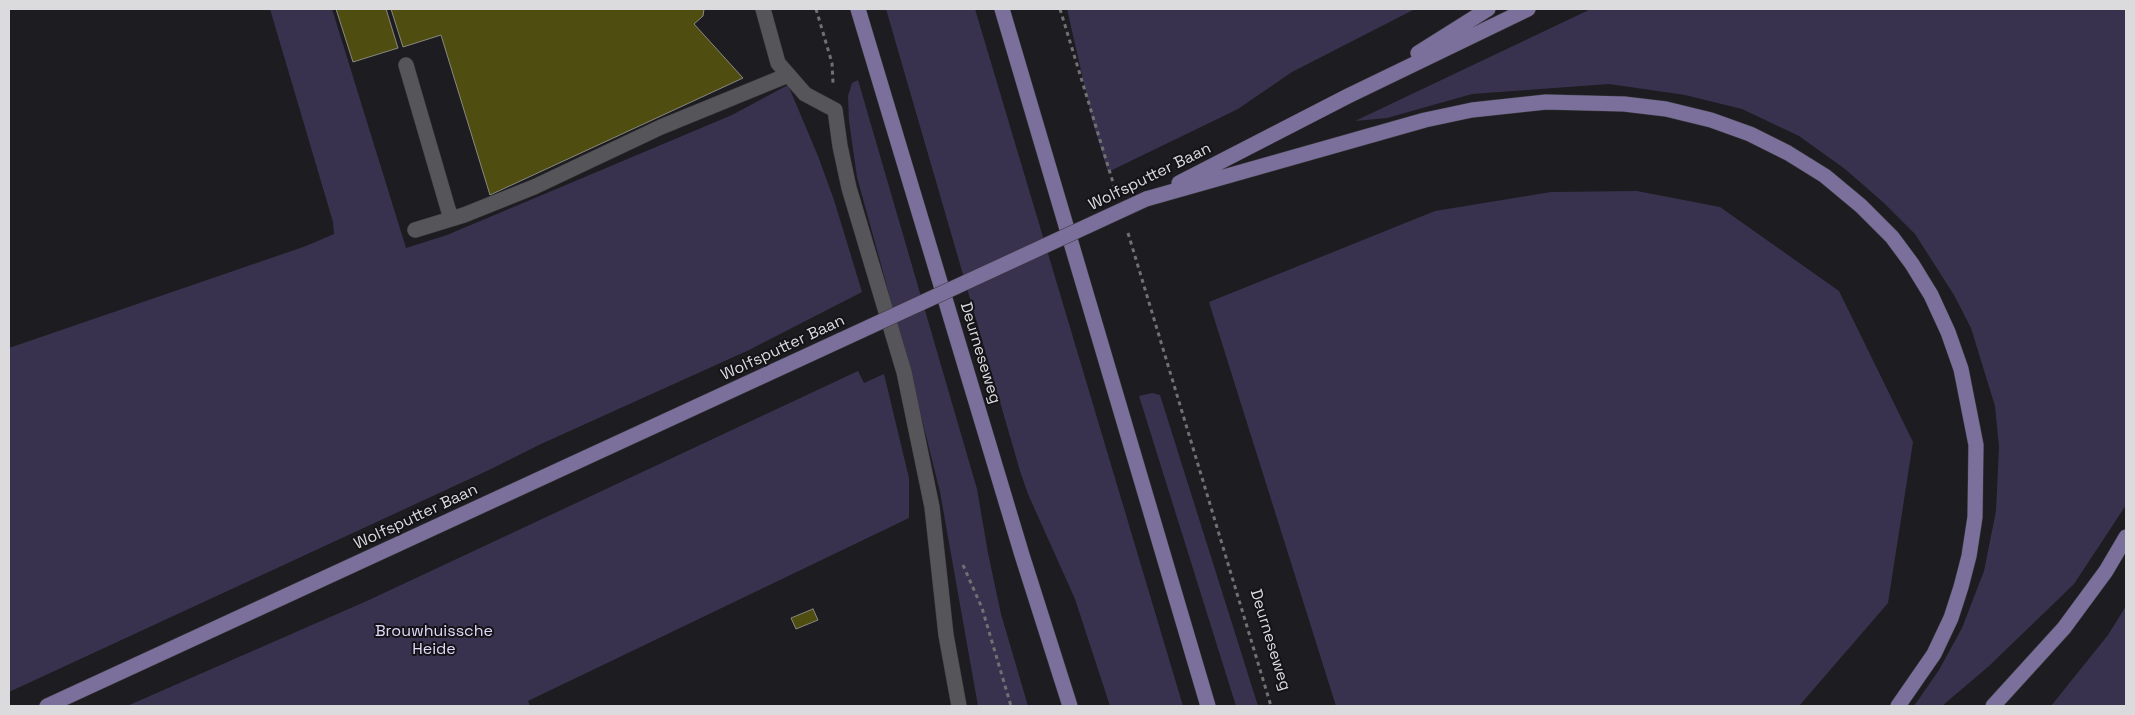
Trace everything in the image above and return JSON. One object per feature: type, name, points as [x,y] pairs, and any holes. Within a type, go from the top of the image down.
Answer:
[{"type":"main road","name":"Deurneseweg","points":[[858,9],[1019,545],[1070,706]]},
{"type":"main road","points":[[1002,9],[1208,706]]},
{"type":"main road","points":[[1348,96],[1488,9]]},
{"type":"main road","name":"Wolfsputter Baan","points":[[47,706],[1146,200],[1348,96],[1528,9]]},
{"type":"main road","points":[[1146,200],[1425,120],[1472,110],[1546,102],[1624,104],[1666,109],[1711,120],[1750,134],[1788,153],[1825,176],[1861,206],[1892,237],[1912,264],[1931,295],[1961,368],[1976,445],[1975,517],[1969,556],[1952,618],[1934,654],[1898,706]]},
{"type":"main road","points":[[1993,706],[2064,628],[2106,571],[2126,537]]},
{"type":"street","points":[[762,9],[778,63],[805,94],[835,110],[849,188],[904,372],[932,507],[946,635],[959,706]]},
{"type":"street","points":[[406,65],[451,219]]},
{"type":"street","points":[[415,230],[451,219],[534,188],[661,127],[788,75]]},
{"type":"path","points":[[816,9],[832,63],[835,110]]},
{"type":"path","points":[[1060,9],[1115,190]]},
{"type":"path","name":"Deurneseweg","points":[[1127,228],[1272,706]]},
{"type":"path","points":[[962,562],[982,608],[1011,706]]},
{"type":"green space","points":[[270,9],[332,9],[406,248],[447,235],[732,115],[788,85],[834,200],[862,292],[749,350],[541,444],[489,470],[9,692],[9,348],[306,246],[334,234],[333,222]]},
{"type":"green space","points":[[886,9],[975,9],[1183,706],[1110,706],[1075,599],[1028,494],[1020,471]]},
{"type":"green space","points":[[1067,9],[1415,9],[1292,72],[1238,109],[1108,172],[1093,123]]},
{"type":"green space","points":[[1591,9],[2126,9],[2126,505],[2074,584],[1989,666],[1942,706],[1914,706],[1939,670],[1962,628],[1984,571],[1996,511],[1999,447],[1995,406],[1971,328],[1954,295],[1915,234],[1884,203],[1845,169],[1799,136],[1742,109],[1685,95],[1609,84],[1472,94],[1387,118],[1355,121]]},
{"type":"green space","points":[[858,80],[977,489],[1001,614],[1028,706],[978,706],[940,492],[908,363],[857,177],[849,121],[848,96],[852,83]]},
{"type":"green space","points":[[1637,191],[1720,207],[1839,291],[1913,442],[1888,603],[1799,706],[1336,706],[1209,302],[1435,211],[1551,192]]},
{"type":"green space","name":"Brouwhuissche Heide","points":[[858,371],[864,383],[884,374],[909,478],[909,518],[528,701],[530,706],[127,706],[369,600]]},
{"type":"green space","points":[[1152,393],[1160,395],[1258,706],[1236,706],[1139,396]]},
{"type":"green space","points":[[2126,606],[2126,706],[2051,706],[2108,635]]},
{"type":"building","points":[[336,9],[386,9],[398,48],[353,62]]},
{"type":"building","points":[[391,9],[704,9],[703,16],[694,24],[743,78],[490,195],[441,35],[403,47]]},
{"type":"building","points":[[813,609],[818,620],[796,629],[791,618]]}]
